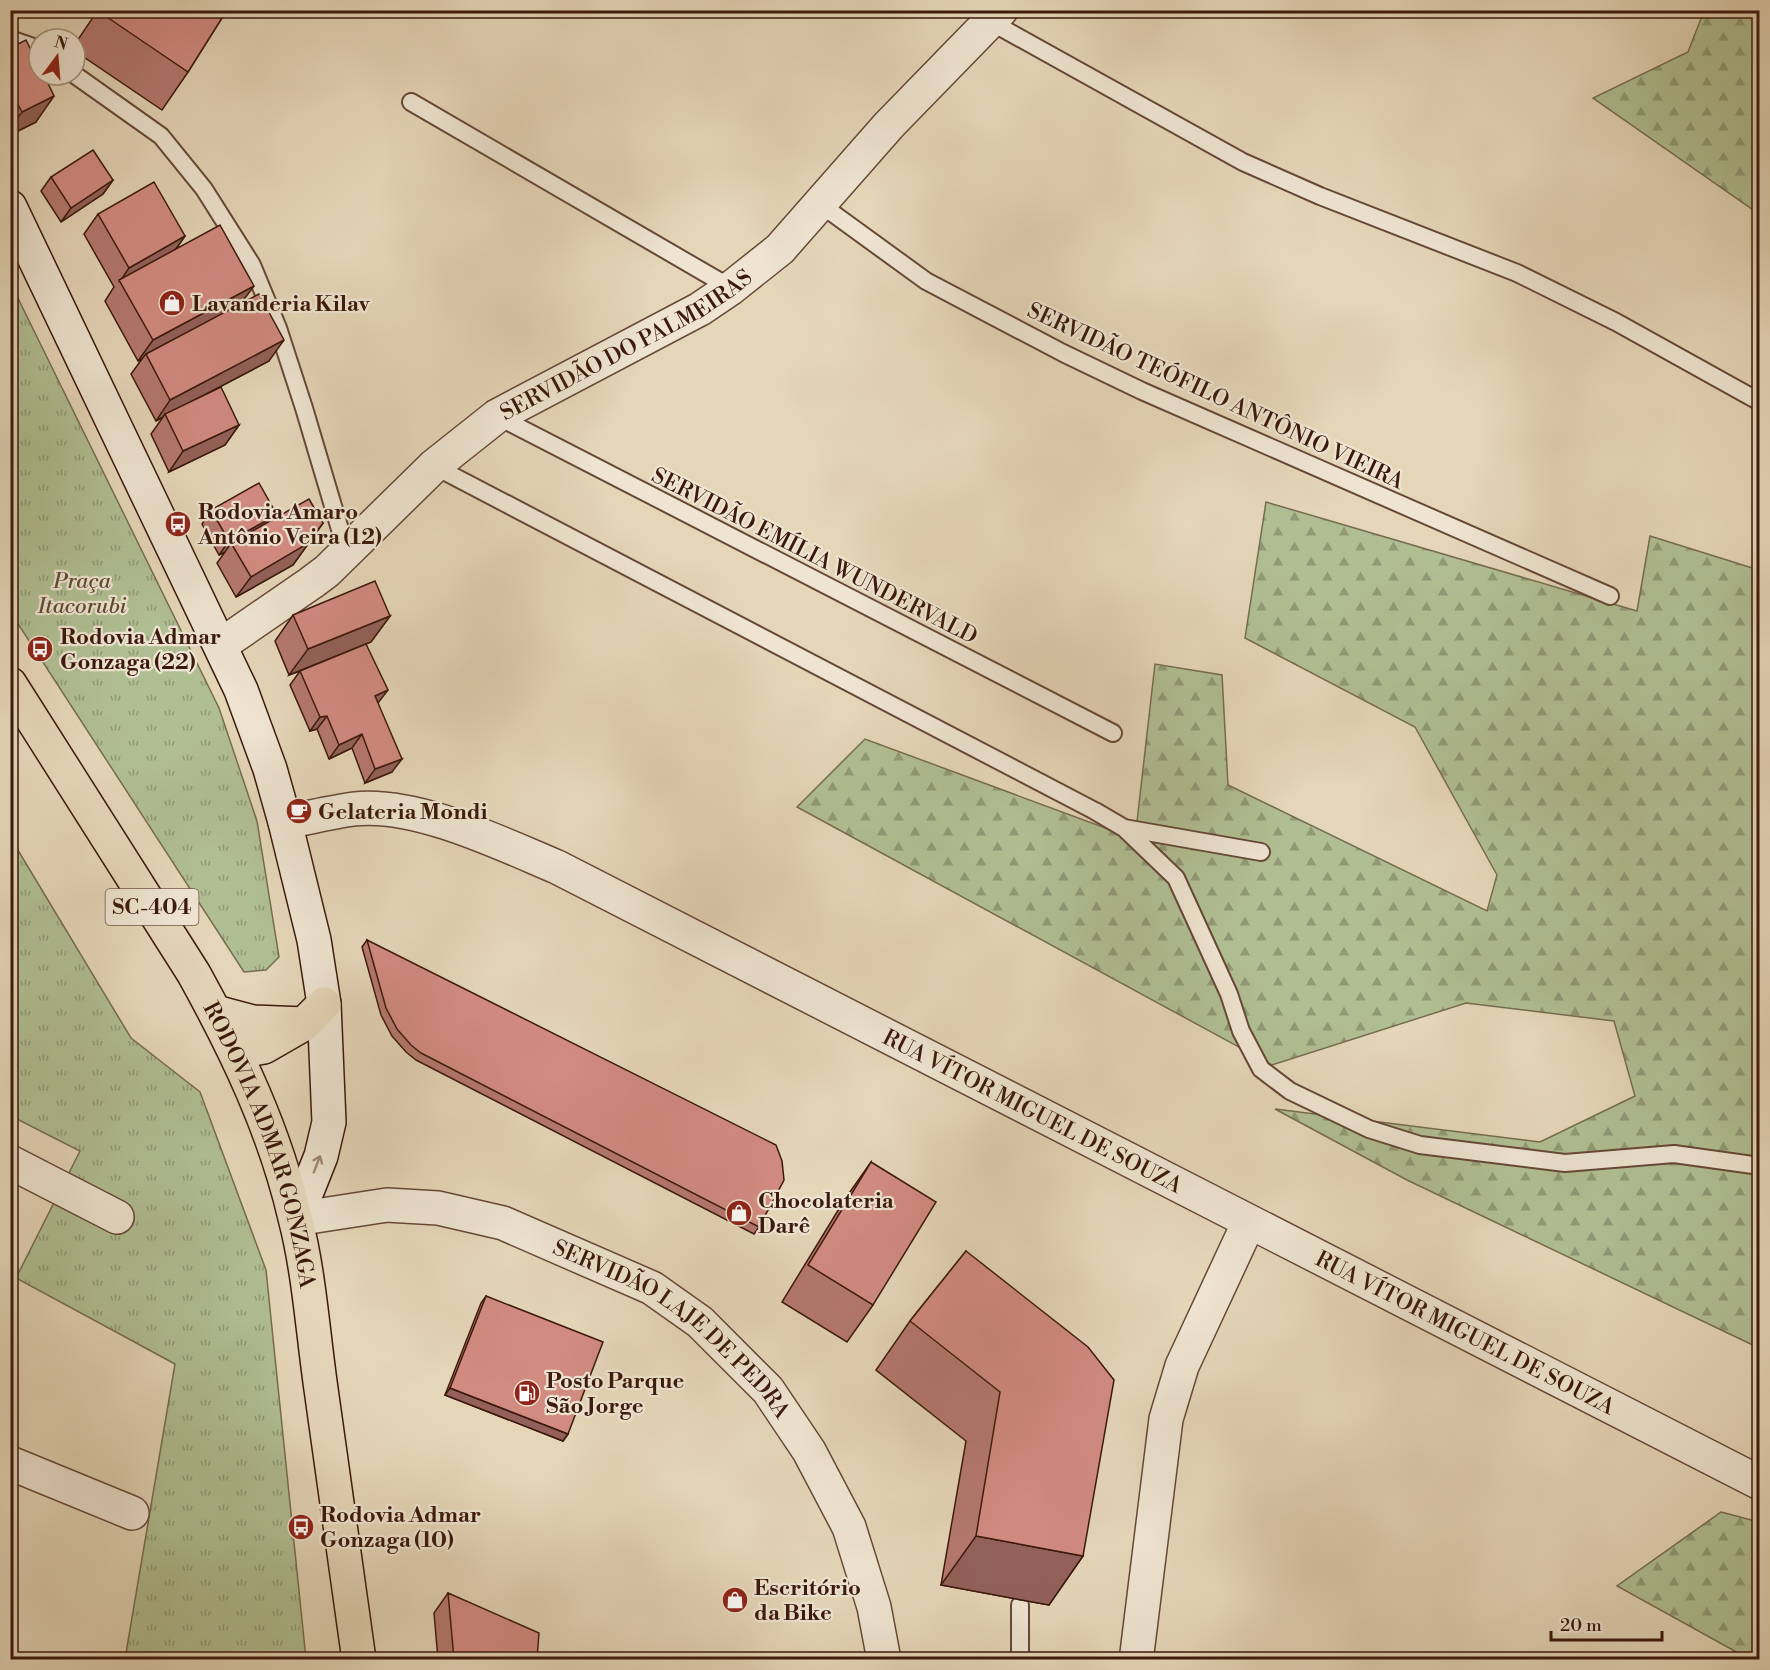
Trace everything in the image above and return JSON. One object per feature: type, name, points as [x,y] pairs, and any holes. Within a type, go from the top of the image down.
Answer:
[{"type":"main road","name":"RODOVIA ADMAR GONZAGA","points":[[10,684],[194,974],[260,1106],[296,1219],[359,1659]]},
{"type":"main road","points":[[215,1012],[253,1022],[314,1014]]},
{"type":"main road","points":[[235,1052],[264,1047],[314,1014]]},
{"type":"street","name":"SERVIDÃO DO PALMEIRAS","points":[[221,645],[311,583],[347,553],[434,466],[497,416],[700,309],[780,249],[889,125],[996,16]]},
{"type":"street","points":[[10,207],[221,645],[262,746],[285,822],[314,940],[314,1014],[329,1122],[321,1156],[296,1219]]},
{"type":"street","name":"RUA VÍTOR MIGUEL DE SOUZA","points":[[285,822],[355,809],[401,811],[466,829],[557,867],[1760,1483]]},
{"type":"street","points":[[10,1162],[117,1217]]},
{"type":"street","name":"SERVIDÃO LAJE DE PEDRA","points":[[296,1219],[387,1205],[438,1209],[503,1223],[652,1288],[700,1322],[768,1390],[809,1451],[849,1527],[874,1607],[884,1659]]},
{"type":"street","points":[[1138,1659],[1167,1419],[1182,1366],[1248,1222]]},
{"type":"street","points":[[10,1463],[132,1513]]},
{"type":"lane","points":[[996,16],[1243,162],[1320,196],[1517,273],[1616,322],[1760,402]]},
{"type":"lane","points":[[10,39],[27,45]]},
{"type":"lane","points":[[87,84],[161,136],[204,189],[252,266],[278,328],[298,388],[347,553]]},
{"type":"lane","points":[[411,102],[731,288]]},
{"type":"lane","name":"SERVIDÃO TEÓFILO ANTÔNIO VIEIRA","points":[[820,204],[926,281],[1064,353],[1142,390],[1610,596]]},
{"type":"lane","name":"SERVIDÃO EMÍLIA WUNDERVALD","points":[[497,416],[1113,733]]},
{"type":"lane","points":[[434,466],[1124,828],[1176,878],[1229,994],[1241,1030],[1261,1069],[1290,1090],[1369,1129],[1420,1145],[1565,1163],[1674,1154],[1760,1166]]},
{"type":"lane","points":[[1124,828],[1261,852]]},
{"type":"lane","points":[[1020,1605],[1020,1659]]},
{"type":"green space","points":[[1704,11],[1759,11],[1759,214],[1593,98],[1688,52]]},
{"type":"green space","name":"Praça Itacorubi","points":[[11,284],[219,708],[257,821],[279,957],[266,970],[244,972],[11,613]]},
{"type":"green space","points":[[1266,502],[1637,611],[1650,536],[1759,570],[1759,1348],[1407,1180],[1275,1109],[1540,1142],[1635,1096],[1614,1021],[1466,1003],[1272,1065],[797,807],[865,739],[1135,839],[1155,664],[1222,675],[1228,785],[1487,911],[1497,875],[1415,727],[1245,638]]},
{"type":"green space","points":[[10,837],[131,1038],[200,1092],[266,1270],[306,1659],[125,1659],[175,1364],[16,1278],[80,1151],[11,1116]]},
{"type":"green space","points":[[1721,1512],[1759,1522],[1759,1659],[1749,1659],[1617,1586]]},
{"type":"building","points":[[99,10],[227,10],[188,72]]},
{"type":"building","points":[[26,40],[27,87],[50,87],[54,96],[22,112],[10,90],[10,48]]},
{"type":"building","points":[[93,150],[113,180],[71,208],[51,177]]},
{"type":"building","points":[[154,182],[185,236],[129,268],[98,214]]},
{"type":"building","name":"Lavanderia Kilav","points":[[220,225],[254,286],[153,340],[119,280]]},
{"type":"building","points":[[259,294],[284,340],[170,400],[146,354]]},
{"type":"building","points":[[221,387],[239,425],[183,451],[165,414]]},
{"type":"building","points":[[259,483],[277,515],[229,541],[211,510]]},
{"type":"building","points":[[309,499],[323,523],[307,544],[251,577],[231,543]]},
{"type":"building","points":[[375,581],[390,616],[308,649],[293,615]]},
{"type":"building","points":[[366,644],[388,690],[375,696],[402,759],[375,769],[362,734],[339,745],[327,716],[320,717],[300,671]]},
{"type":"building","points":[[367,940],[776,1145],[782,1161],[784,1180],[759,1227],[421,1053],[397,1029],[386,1008]]},
{"type":"building","points":[[871,1162],[936,1202],[873,1305],[808,1265]]},
{"type":"building","points":[[966,1251],[1088,1347],[1114,1380],[1083,1556],[976,1536],[1000,1392],[910,1321]]},
{"type":"building","points":[[486,1296],[603,1342],[568,1434],[450,1388]]},
{"type":"building","points":[[448,1593],[539,1633],[537,1659],[454,1659]]},
{"type":"place","name":"Lavanderia Kilav","points":[[172,303]]},
{"type":"place","name":"Rodovia Amaro Antônio Veira (12)","points":[[178,524]]},
{"type":"place","name":"Rodovia Admar Gonzaga (22)","points":[[40,649]]},
{"type":"place","name":"Gelateria Mondi","points":[[299,811]]},
{"type":"place","name":"Chocolateria Darê","points":[[739,1213]]},
{"type":"place","name":"Posto Parque São Jorge","points":[[527,1393]]},
{"type":"place","name":"Rodovia Admar Gonzaga (10)","points":[[301,1527]]},
{"type":"place","name":"Escritório da Bike","points":[[735,1600]]}]
